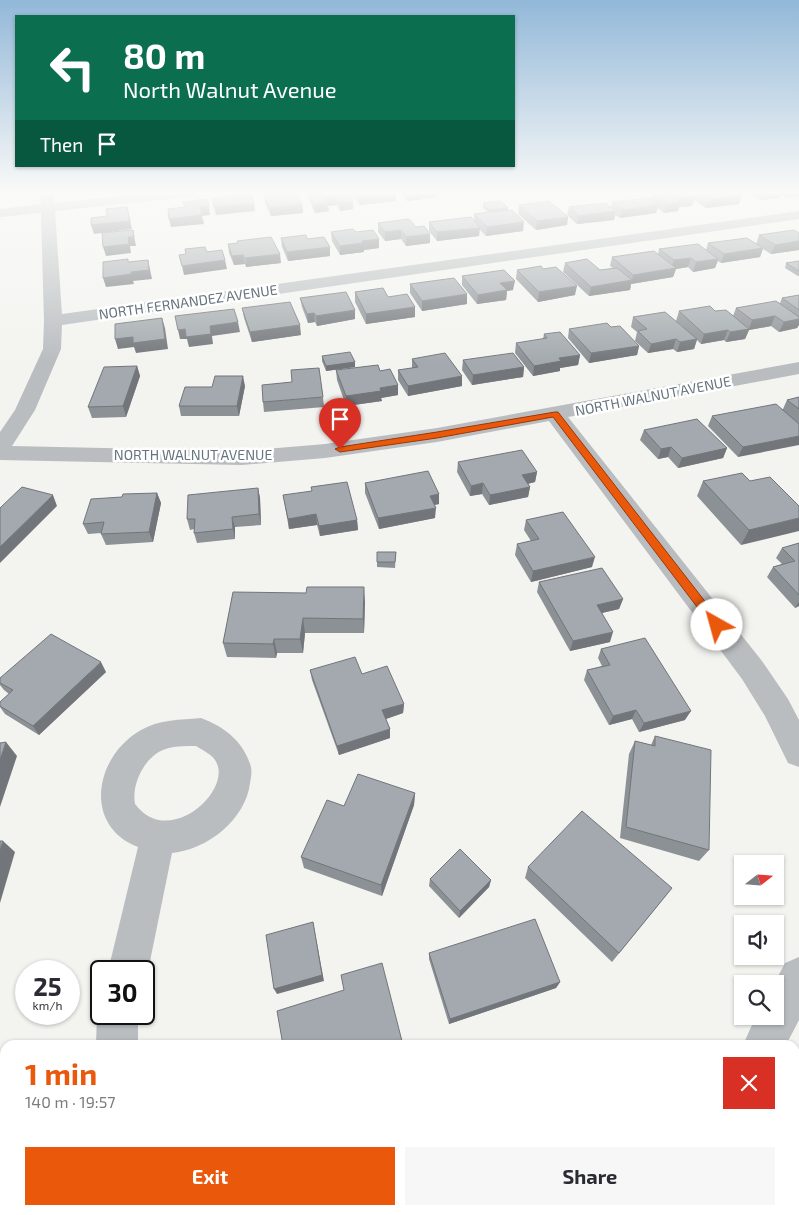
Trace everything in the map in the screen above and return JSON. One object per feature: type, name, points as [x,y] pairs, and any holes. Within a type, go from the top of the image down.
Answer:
[{"type":"street","points":[[0,448],[25,410],[52,349],[53,321],[49,250]]},
{"type":"street","name":"NORTH FERNANDEZ AVENUE","points":[[53,321],[555,250]]},
{"type":"street","name":"NORTH WALNUT AVENUE","points":[[0,453],[242,458],[286,455],[371,445],[555,414],[799,368]]},
{"type":"street","points":[[555,414],[752,670],[777,708],[799,753]]},
{"type":"street","points":[[130,960],[158,838]]},
{"type":"street","points":[[767,1040],[799,977]]},
{"type":"street","points":[[117,1040],[118,1025]]},
{"type":"building","points":[[185,250],[206,250],[207,252],[222,250],[225,260],[182,266],[179,255],[186,254]]},
{"type":"building","points":[[230,250],[278,250],[280,254],[245,258],[243,255],[232,256]]},
{"type":"building","points":[[286,250],[307,250],[287,252]]},
{"type":"building","points":[[660,250],[706,250],[718,259],[696,262],[691,258],[674,260]]},
{"type":"building","points":[[718,250],[752,250],[724,254]]},
{"type":"building","points":[[654,251],[676,268],[633,275],[612,257]]},
{"type":"building","points":[[128,259],[128,262],[148,260],[149,270],[103,278],[103,262]]},
{"type":"building","points":[[587,259],[600,270],[617,268],[632,280],[591,287],[565,263]]},
{"type":"building","points":[[799,261],[799,271],[786,263]]},
{"type":"building","points":[[541,266],[543,269],[556,267],[577,286],[539,292],[517,270]]},
{"type":"building","points":[[504,270],[515,281],[500,283],[507,290],[478,295],[462,276]]},
{"type":"building","points":[[454,278],[467,294],[422,301],[410,284]]},
{"type":"building","points":[[383,288],[388,297],[407,294],[415,307],[366,314],[355,292]]},
{"type":"building","points":[[346,292],[355,310],[316,316],[314,313],[307,314],[300,298]]},
{"type":"building","points":[[799,295],[799,310],[782,298]]},
{"type":"building","points":[[776,301],[799,317],[799,319],[784,322],[775,316],[752,320],[736,308]]},
{"type":"building","points":[[290,302],[300,325],[250,332],[242,308]]},
{"type":"building","points":[[710,306],[715,311],[726,310],[749,329],[704,334],[679,311]]},
{"type":"building","points":[[234,309],[238,322],[210,326],[211,334],[186,337],[185,329],[178,330],[175,316]]},
{"type":"building","points":[[665,312],[697,339],[680,342],[676,339],[651,344],[638,331],[647,329],[633,317]]},
{"type":"building","points":[[162,318],[165,339],[133,343],[133,337],[115,339],[115,324]]},
{"type":"building","points":[[607,323],[611,327],[620,326],[639,346],[591,353],[569,329]]},
{"type":"building","points":[[560,332],[580,355],[559,358],[561,361],[534,366],[516,343],[547,338],[544,334]]},
{"type":"building","points":[[350,352],[355,362],[326,366],[322,356]]},
{"type":"building","points":[[445,353],[462,376],[408,386],[398,370],[418,367],[412,359]]},
{"type":"building","points":[[513,353],[524,367],[473,375],[463,360]]},
{"type":"building","points":[[378,365],[380,371],[390,369],[398,385],[380,388],[381,391],[346,396],[336,370]]},
{"type":"building","points":[[137,366],[123,406],[88,407],[104,367]]},
{"type":"building","points":[[319,368],[323,397],[263,402],[262,385],[292,382],[291,370]]},
{"type":"building","points":[[215,376],[243,376],[237,406],[179,406],[185,387],[212,387]]},
{"type":"building","points":[[799,397],[799,409],[787,400]]},
{"type":"building","points":[[776,404],[799,424],[799,436],[743,447],[712,416]]},
{"type":"building","points":[[697,419],[727,448],[682,458],[671,447],[661,449],[644,430]]},
{"type":"building","points":[[522,450],[537,472],[522,475],[530,487],[490,495],[483,483],[471,486],[458,462]]},
{"type":"building","points":[[428,471],[439,494],[430,496],[436,508],[378,518],[365,483]]},
{"type":"building","points":[[742,473],[750,481],[770,477],[799,506],[799,518],[749,530],[703,481]]},
{"type":"building","points":[[347,482],[357,520],[319,526],[316,514],[288,519],[283,495],[312,491],[311,487]]},
{"type":"building","points":[[22,487],[53,495],[0,547],[0,508]]},
{"type":"building","points":[[258,488],[259,514],[232,517],[233,529],[194,533],[195,519],[187,519],[188,495]]},
{"type":"building","points":[[157,493],[149,532],[101,534],[104,522],[83,524],[91,499],[122,497],[123,494]]},
{"type":"building","points":[[563,512],[595,557],[533,571],[517,544],[539,539],[526,520]]},
{"type":"building","points":[[799,543],[799,595],[773,567],[795,561],[782,548]]},
{"type":"building","points":[[377,552],[396,552],[395,562],[377,562]]},
{"type":"building","points":[[602,568],[623,599],[597,605],[613,632],[573,641],[539,582]]},
{"type":"building","points":[[307,587],[364,587],[363,619],[303,618],[300,639],[274,639],[273,644],[223,643],[233,592],[306,593]]},
{"type":"building","points":[[51,634],[101,662],[33,726],[0,706],[0,702],[13,690],[0,683],[0,678]]},
{"type":"building","points":[[645,638],[691,711],[644,723],[636,710],[613,716],[587,670],[610,665],[601,649]]},
{"type":"building","points":[[355,657],[362,674],[387,666],[404,704],[382,710],[390,729],[337,746],[310,670]]},
{"type":"building","points":[[655,736],[711,750],[709,850],[626,827],[635,741],[655,746]]},
{"type":"building","points":[[6,742],[0,760],[0,743]]},
{"type":"building","points":[[358,774],[415,793],[381,885],[301,857],[327,800],[344,806]]},
{"type":"building","points":[[582,811],[672,888],[619,953],[528,867]]},
{"type":"building","points":[[460,849],[491,880],[460,911],[430,879]]},
{"type":"building","points":[[535,919],[560,982],[450,1019],[429,953]]},
{"type":"building","points":[[313,922],[322,975],[274,989],[266,935]]},
{"type":"building","points":[[382,963],[402,1040],[282,1040],[277,1011],[344,990],[341,975]]},
{"type":"route","points":[[340,449],[437,435],[555,414],[717,625]]}]
